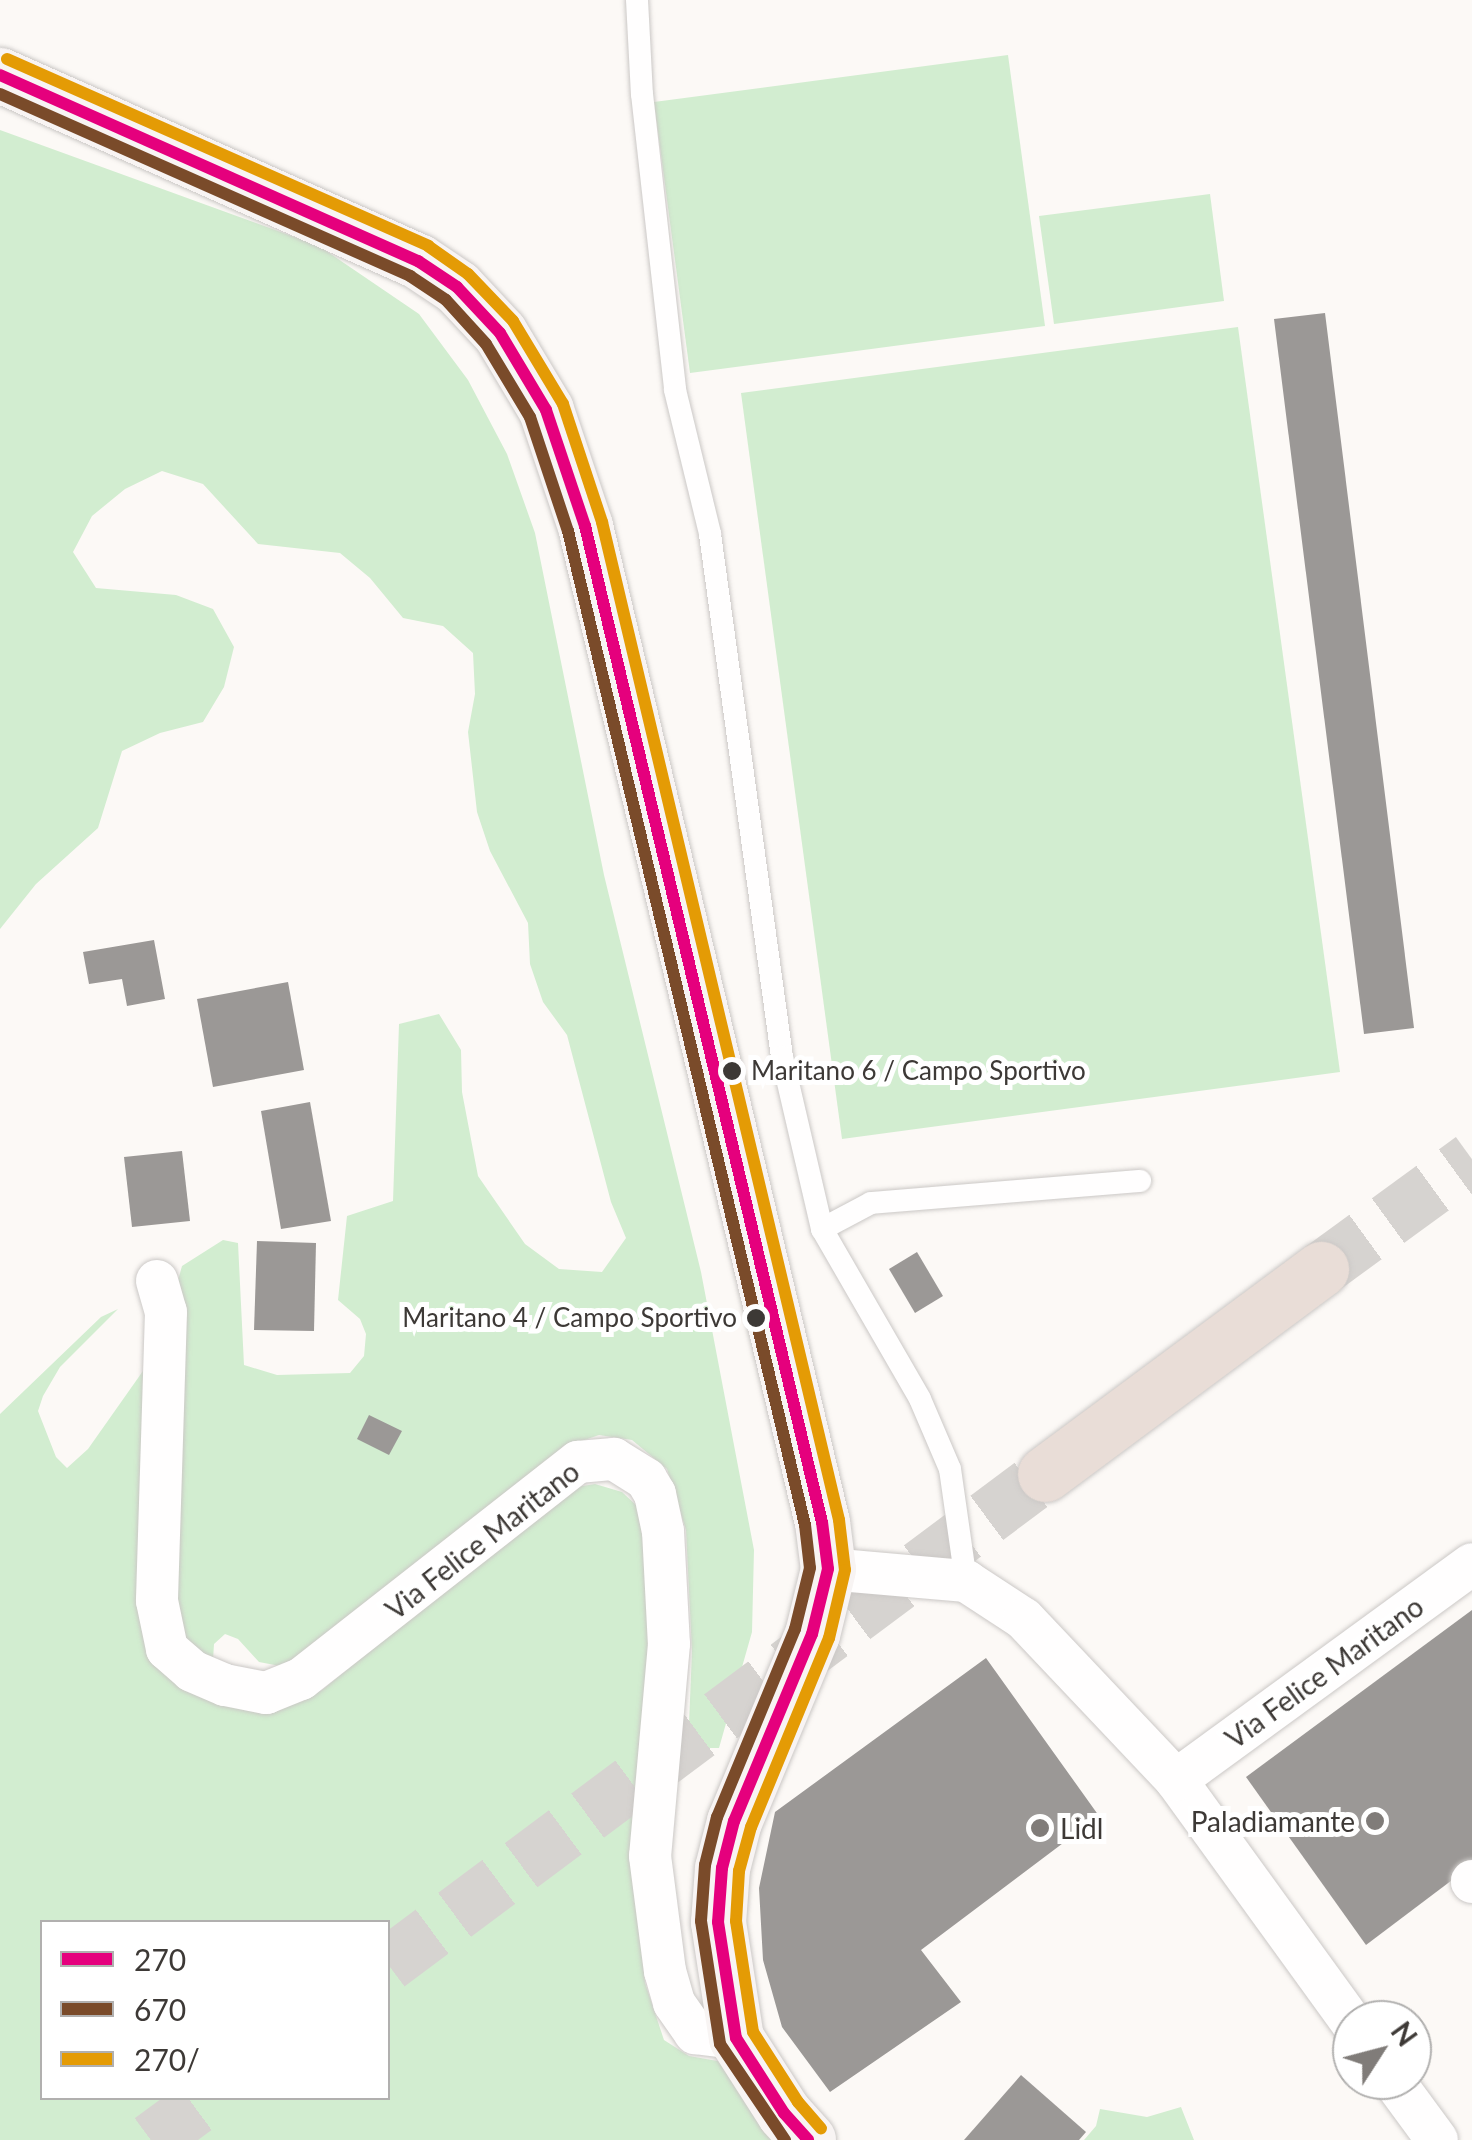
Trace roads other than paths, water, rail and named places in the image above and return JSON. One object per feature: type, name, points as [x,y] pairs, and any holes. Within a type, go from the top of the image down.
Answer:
[{"type":"highway","points":[[1046,1474],[1321,1269]]},
{"type":"street","points":[[0,75],[418,261],[457,287],[500,333],[527,372],[546,410],[584,526],[808,1464],[828,1569],[812,1634],[770,1741],[751,1772],[722,1868],[718,1922],[736,2038],[784,2112],[808,2140]]},
{"type":"street","name":"Via Felice Maritano","points":[[156,1280],[166,1312],[157,1600],[168,1649],[192,1670],[225,1685],[266,1693],[301,1679],[578,1462],[614,1459],[646,1478],[655,1494],[663,1531],[668,1644],[650,1856],[665,1971],[674,2002],[695,2033],[736,2038]]},
{"type":"street","name":"Via Felice Maritano","points":[[1176,1780],[1472,1564]]},
{"type":"street","points":[[828,1569],[966,1581],[1024,1618],[1176,1780],[1335,2000]]},
{"type":"street","points":[[1408,2100],[1437,2140]]},
{"type":"lane","points":[[637,0],[642,94],[675,390],[710,534],[782,1056],[822,1229],[920,1399],[950,1469],[966,1581]]},
{"type":"lane","points":[[822,1229],[871,1203],[1140,1180]]},
{"type":"tunnel","points":[[1321,1269],[1472,1159]]},
{"type":"tunnel","points":[[390,1963],[1045,1474]]},
{"type":"tunnel","points":[[151,2140],[205,2100]]},
{"type":"place","name":"Maritano 6 / Campo Sportivo","points":[[732,1071]]},
{"type":"place","name":"Maritano 4 / Campo Sportivo","points":[[756,1318]]},
{"type":"place","name":"Paladiamante","points":[[1375,1821]]},
{"type":"place","name":"Lidl","points":[[1040,1828]]}]
